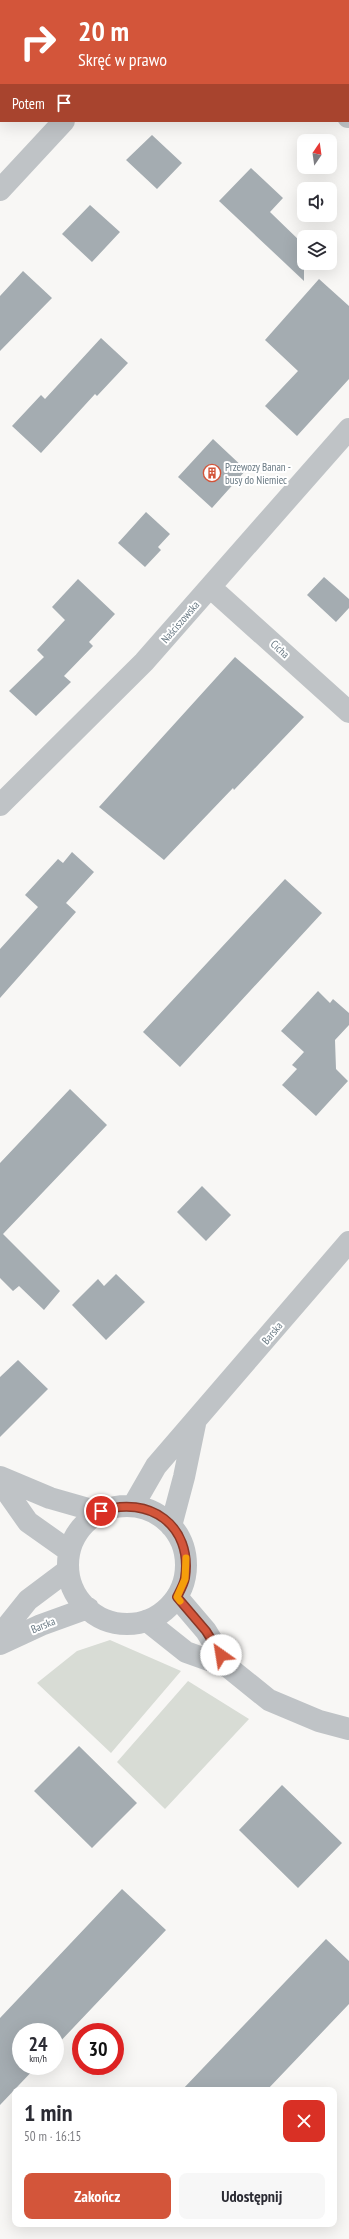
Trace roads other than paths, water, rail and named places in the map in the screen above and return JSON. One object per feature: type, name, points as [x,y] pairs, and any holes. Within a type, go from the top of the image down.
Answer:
[{"type":"street","points":[[0,190],[63,122]]},
{"type":"street","name":"Naściszowska","points":[[0,805],[144,662],[349,429]]},
{"type":"street","name":"Cicha","points":[[210,587],[349,712]]},
{"type":"street","name":"Barska","points":[[133,1506],[156,1466],[195,1424],[349,1242]]},
{"type":"street","name":"Barska","points":[[171,1526],[184,1477],[195,1424]]},
{"type":"street","points":[[0,1477],[50,1498],[99,1512]]},
{"type":"street","points":[[0,1482],[28,1522],[68,1560]]},
{"type":"street","points":[[118,1506],[133,1506],[152,1511],[171,1526],[181,1539],[186,1558],[185,1579],[177,1597],[163,1612],[147,1620],[130,1624],[112,1622],[95,1615],[82,1603],[72,1588],[68,1560],[76,1534],[87,1520],[99,1512],[118,1506]]},
{"type":"street","name":"Barska","points":[[0,1635],[28,1600],[68,1560]]},
{"type":"street","points":[[177,1597],[206,1631],[228,1667]]},
{"type":"street","name":"Barska","points":[[0,1644],[41,1625],[88,1608]]},
{"type":"street","points":[[147,1620],[186,1652],[228,1667],[269,1700],[319,1721],[349,1729]]},
{"type":"place","name":"Przewozy Banan - busy do Niemiec","points":[[212,473]]}]
